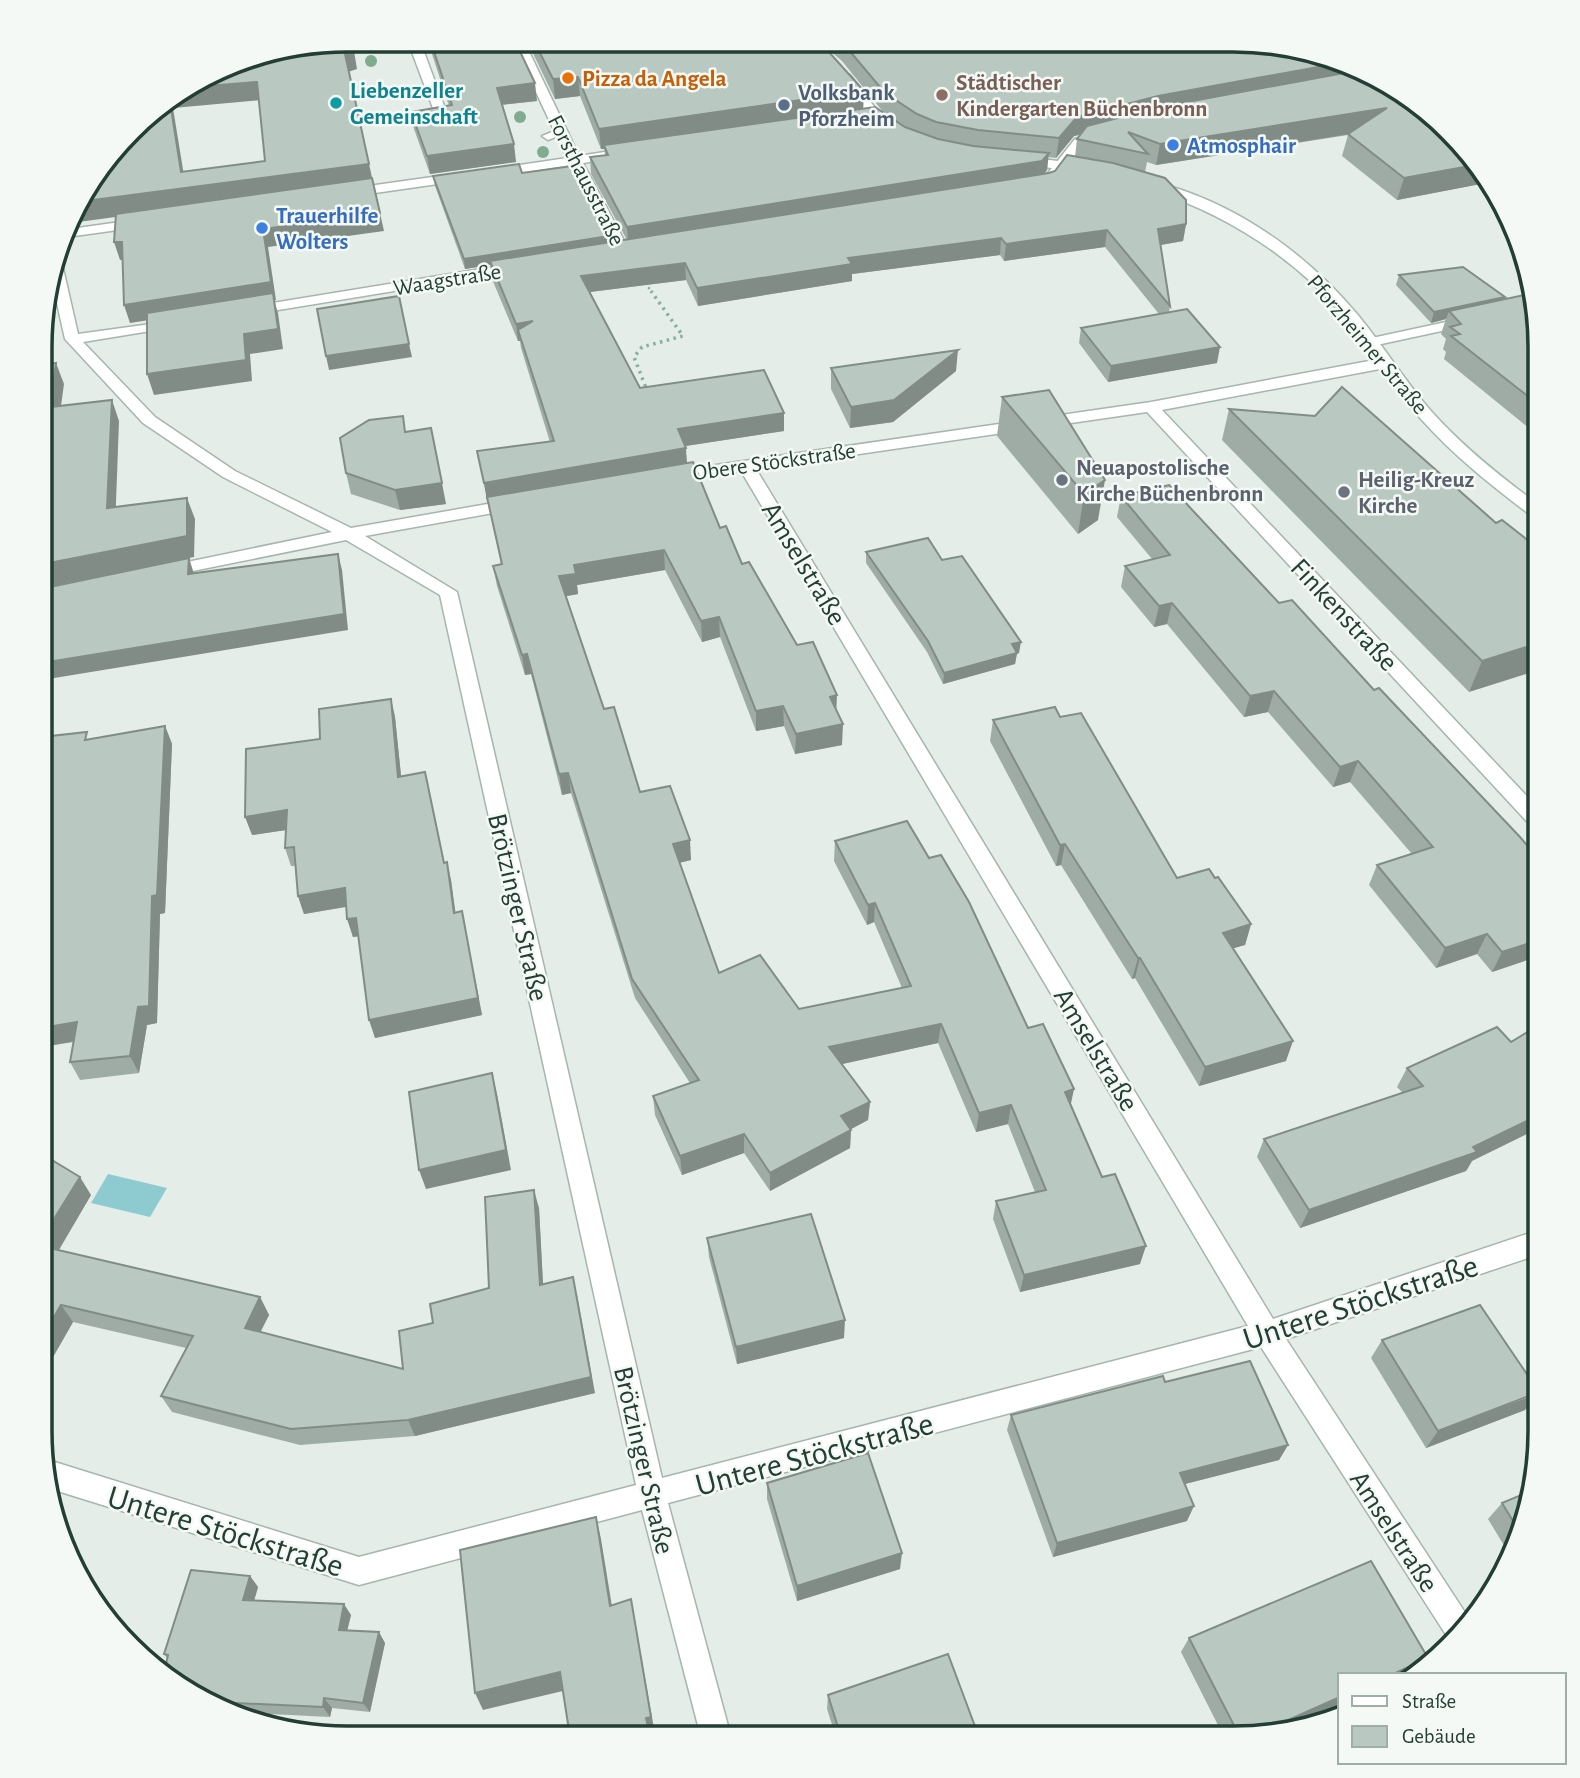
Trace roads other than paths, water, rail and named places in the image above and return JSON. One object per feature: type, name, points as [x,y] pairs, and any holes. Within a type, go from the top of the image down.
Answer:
[{"type":"street","points":[[418,52],[443,119]]},
{"type":"street","name":"Forsthausstraße","points":[[523,52],[575,161],[622,250]]},
{"type":"street","points":[[837,66],[868,117],[906,136]]},
{"type":"street","points":[[548,136],[562,132]]},
{"type":"street","points":[[1032,185],[1046,183],[1079,142],[1117,132]]},
{"type":"street","points":[[328,196],[629,153]]},
{"type":"street","points":[[1012,159],[1099,172]]},
{"type":"street","name":"Pforzheimer Straße","points":[[1144,183],[1204,202],[1264,234],[1298,260],[1372,342],[1427,416],[1468,457],[1528,504]]},
{"type":"street","points":[[76,232],[150,221]]},
{"type":"street","name":"Waagstraße","points":[[237,313],[526,266]]},
{"type":"street","points":[[60,284],[72,339],[196,319]]},
{"type":"street","points":[[1372,342],[1481,319]]},
{"type":"street","name":"Brötzinger Straße","points":[[72,339],[149,420],[229,474],[349,534],[448,592],[652,1496],[713,1726]]},
{"type":"street","name":"Obere Stöckstraße","points":[[654,480],[745,464],[1151,407],[1385,363]]},
{"type":"street","name":"Finkenstraße","points":[[1151,407],[1528,809]]},
{"type":"street","name":"Amselstraße","points":[[745,464],[1267,1333],[1455,1624]]},
{"type":"street","points":[[149,575],[349,534],[535,501]]},
{"type":"street","name":"Untere Stöckstraße","points":[[56,1476],[359,1571],[1267,1333],[1528,1247]]},
{"type":"water","points":[[108,1174],[167,1188],[150,1217],[91,1203]]},
{"type":"place","name":"Pizza da Angela","points":[[568,78]]},
{"type":"place","name":"Städtischer Kindergarten Büchenbronn","points":[[942,95]]},
{"type":"place","name":"Liebenzeller Gemeinschaft","points":[[336,103]]},
{"type":"place","name":"Volksbank Pforzheim","points":[[784,105]]},
{"type":"place","name":"Atmosphair","points":[[1173,145]]},
{"type":"place","name":"Trauerhilfe Wolters","points":[[262,228]]},
{"type":"place","name":"Neuapostolische Kirche Büchenbronn","points":[[1062,480]]},
{"type":"place","name":"Heilig-Kreuz Kirche","points":[[1344,492]]}]
